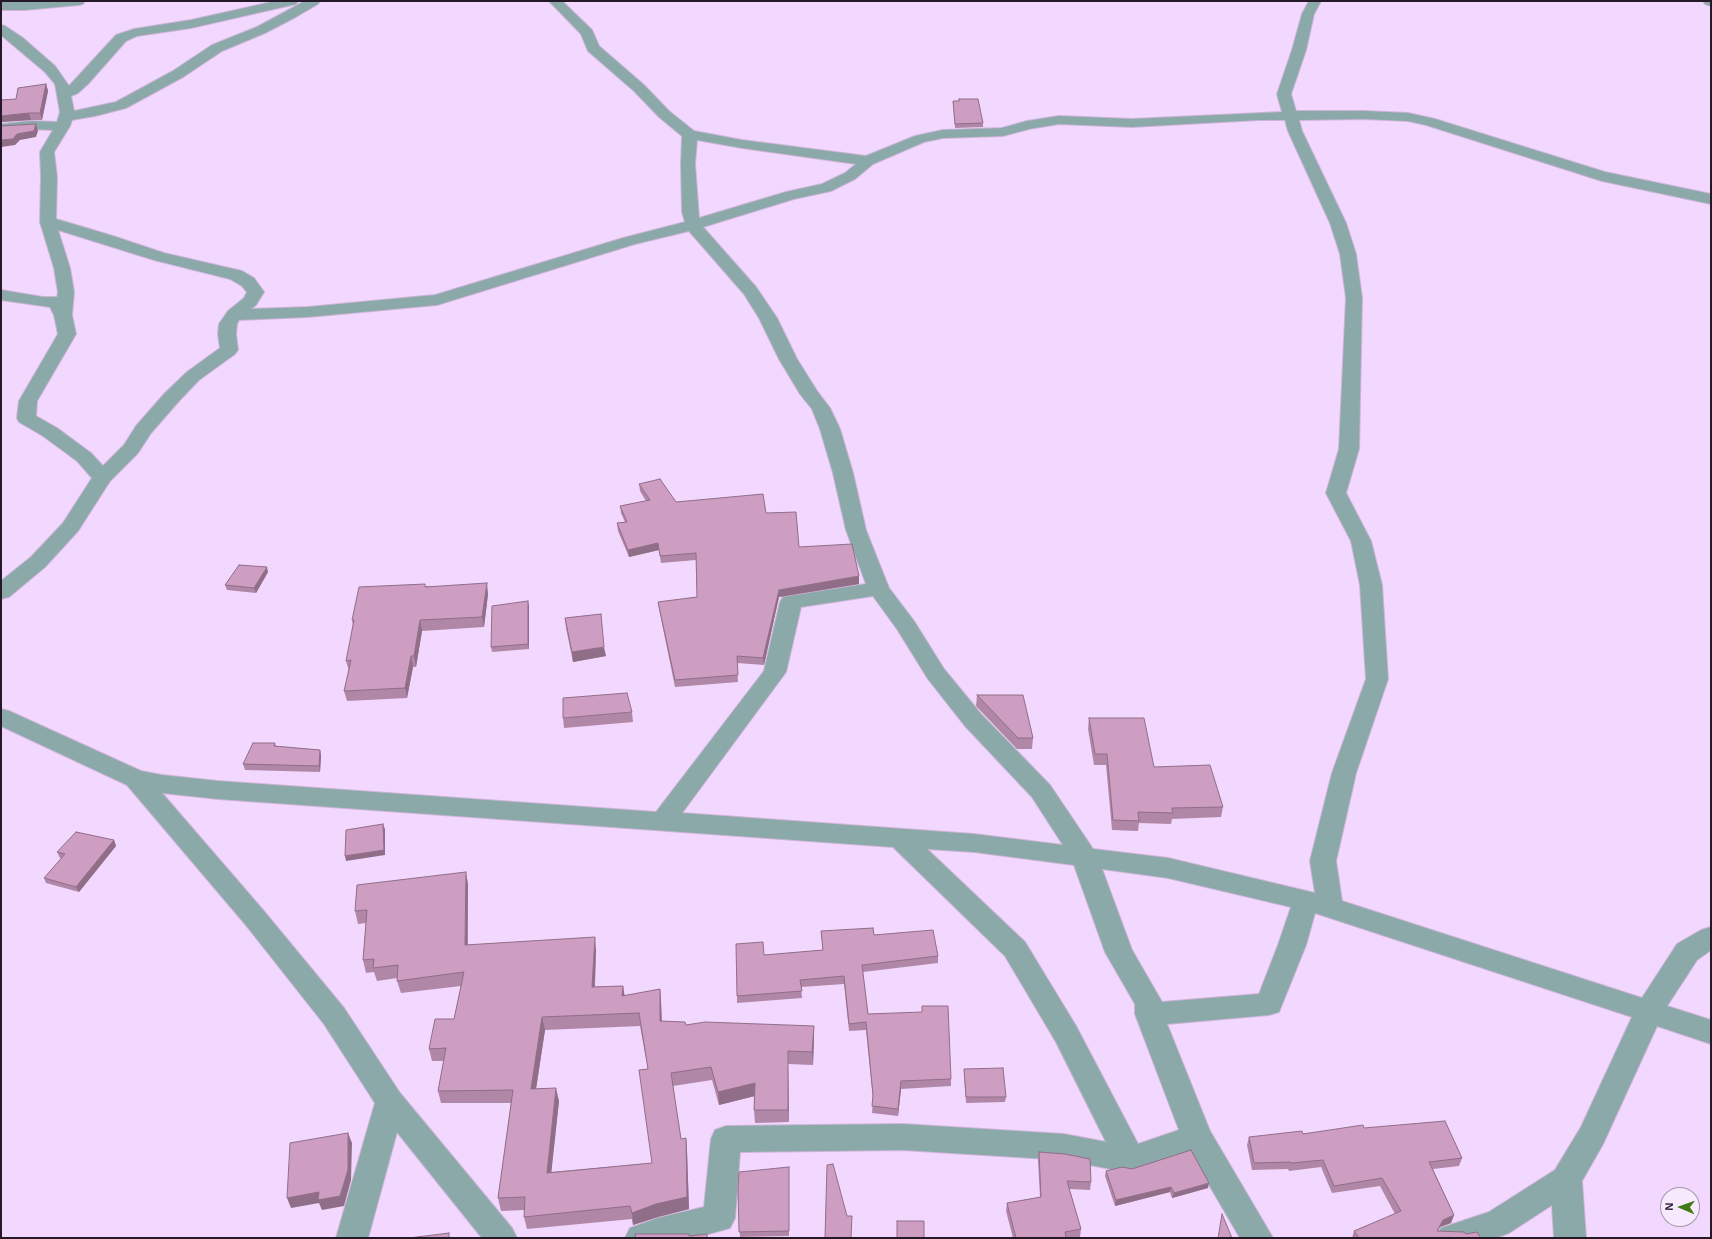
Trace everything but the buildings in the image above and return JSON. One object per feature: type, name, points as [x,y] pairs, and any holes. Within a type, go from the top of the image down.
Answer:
[{"type":"street","points":[[1,6],[25,6],[79,1]]},
{"type":"street","points":[[64,94],[73,90],[83,81],[121,38],[134,33],[191,24],[292,1]]},
{"type":"street","points":[[1,128],[64,122],[121,105],[178,74],[217,48],[261,30],[314,1]]},
{"type":"street","points":[[555,1],[587,34],[593,48],[639,88],[664,114],[689,134],[742,144],[868,161]]},
{"type":"street","points":[[1149,1014],[1269,1004],[1292,945],[1318,904],[1323,861],[1344,773],[1377,679],[1371,585],[1361,541],[1336,493],[1349,449],[1354,298],[1348,254],[1338,223],[1295,131],[1284,94],[1300,50],[1308,14],[1316,1]]},
{"type":"street","points":[[1,29],[18,41],[50,69],[62,84],[67,112],[64,122],[47,152],[49,178],[48,222],[64,276],[66,292],[63,315],[67,334],[28,401],[26,418],[50,432],[84,457],[102,478]]},
{"type":"street","points":[[234,315],[308,312],[437,300],[503,281],[564,260],[693,225],[791,195],[826,188],[850,176],[868,161],[920,139],[943,134],[1003,132],[1027,125],[1059,120],[1132,123],[1259,116],[1390,116],[1422,120],[1602,176],[1711,199]]},
{"type":"street","points":[[689,134],[688,164],[690,212],[693,225],[750,291],[768,318],[788,359],[809,394],[821,408],[830,429],[843,473],[856,530],[879,589],[906,626],[936,674],[973,720],[1041,791],[1084,856],[1119,952],[1149,1003],[1149,1014],[1196,1138],[1258,1238]]},
{"type":"street","points":[[1,592],[38,562],[71,527],[102,478],[131,449],[143,430],[183,386],[229,350],[227,334],[228,324],[234,315],[250,301],[256,292],[248,282],[236,275],[160,257],[107,239],[48,222]]},
{"type":"street","points":[[1,295],[43,302],[55,302],[63,315]]},
{"type":"street","points":[[663,821],[775,672],[791,602],[879,589]]},
{"type":"street","points":[[1,717],[136,778],[162,784],[218,790],[974,843],[1168,868],[1318,904],[1711,1032]]},
{"type":"street","points":[[136,778],[254,917],[334,1016],[390,1102],[501,1238]]},
{"type":"street","points":[[900,838],[1014,949],[1066,1034],[1131,1160]]},
{"type":"street","points":[[1452,1238],[1498,1223],[1566,1180],[1592,1135],[1649,1011],[1687,952],[1711,937]]},
{"type":"street","points":[[352,1238],[390,1102]]},
{"type":"street","points":[[642,1238],[658,1232],[719,1218],[726,1139],[903,1137],[1064,1147],[1131,1160],[1196,1138]]},
{"type":"street","points":[[1566,1180],[1570,1238]]}]
